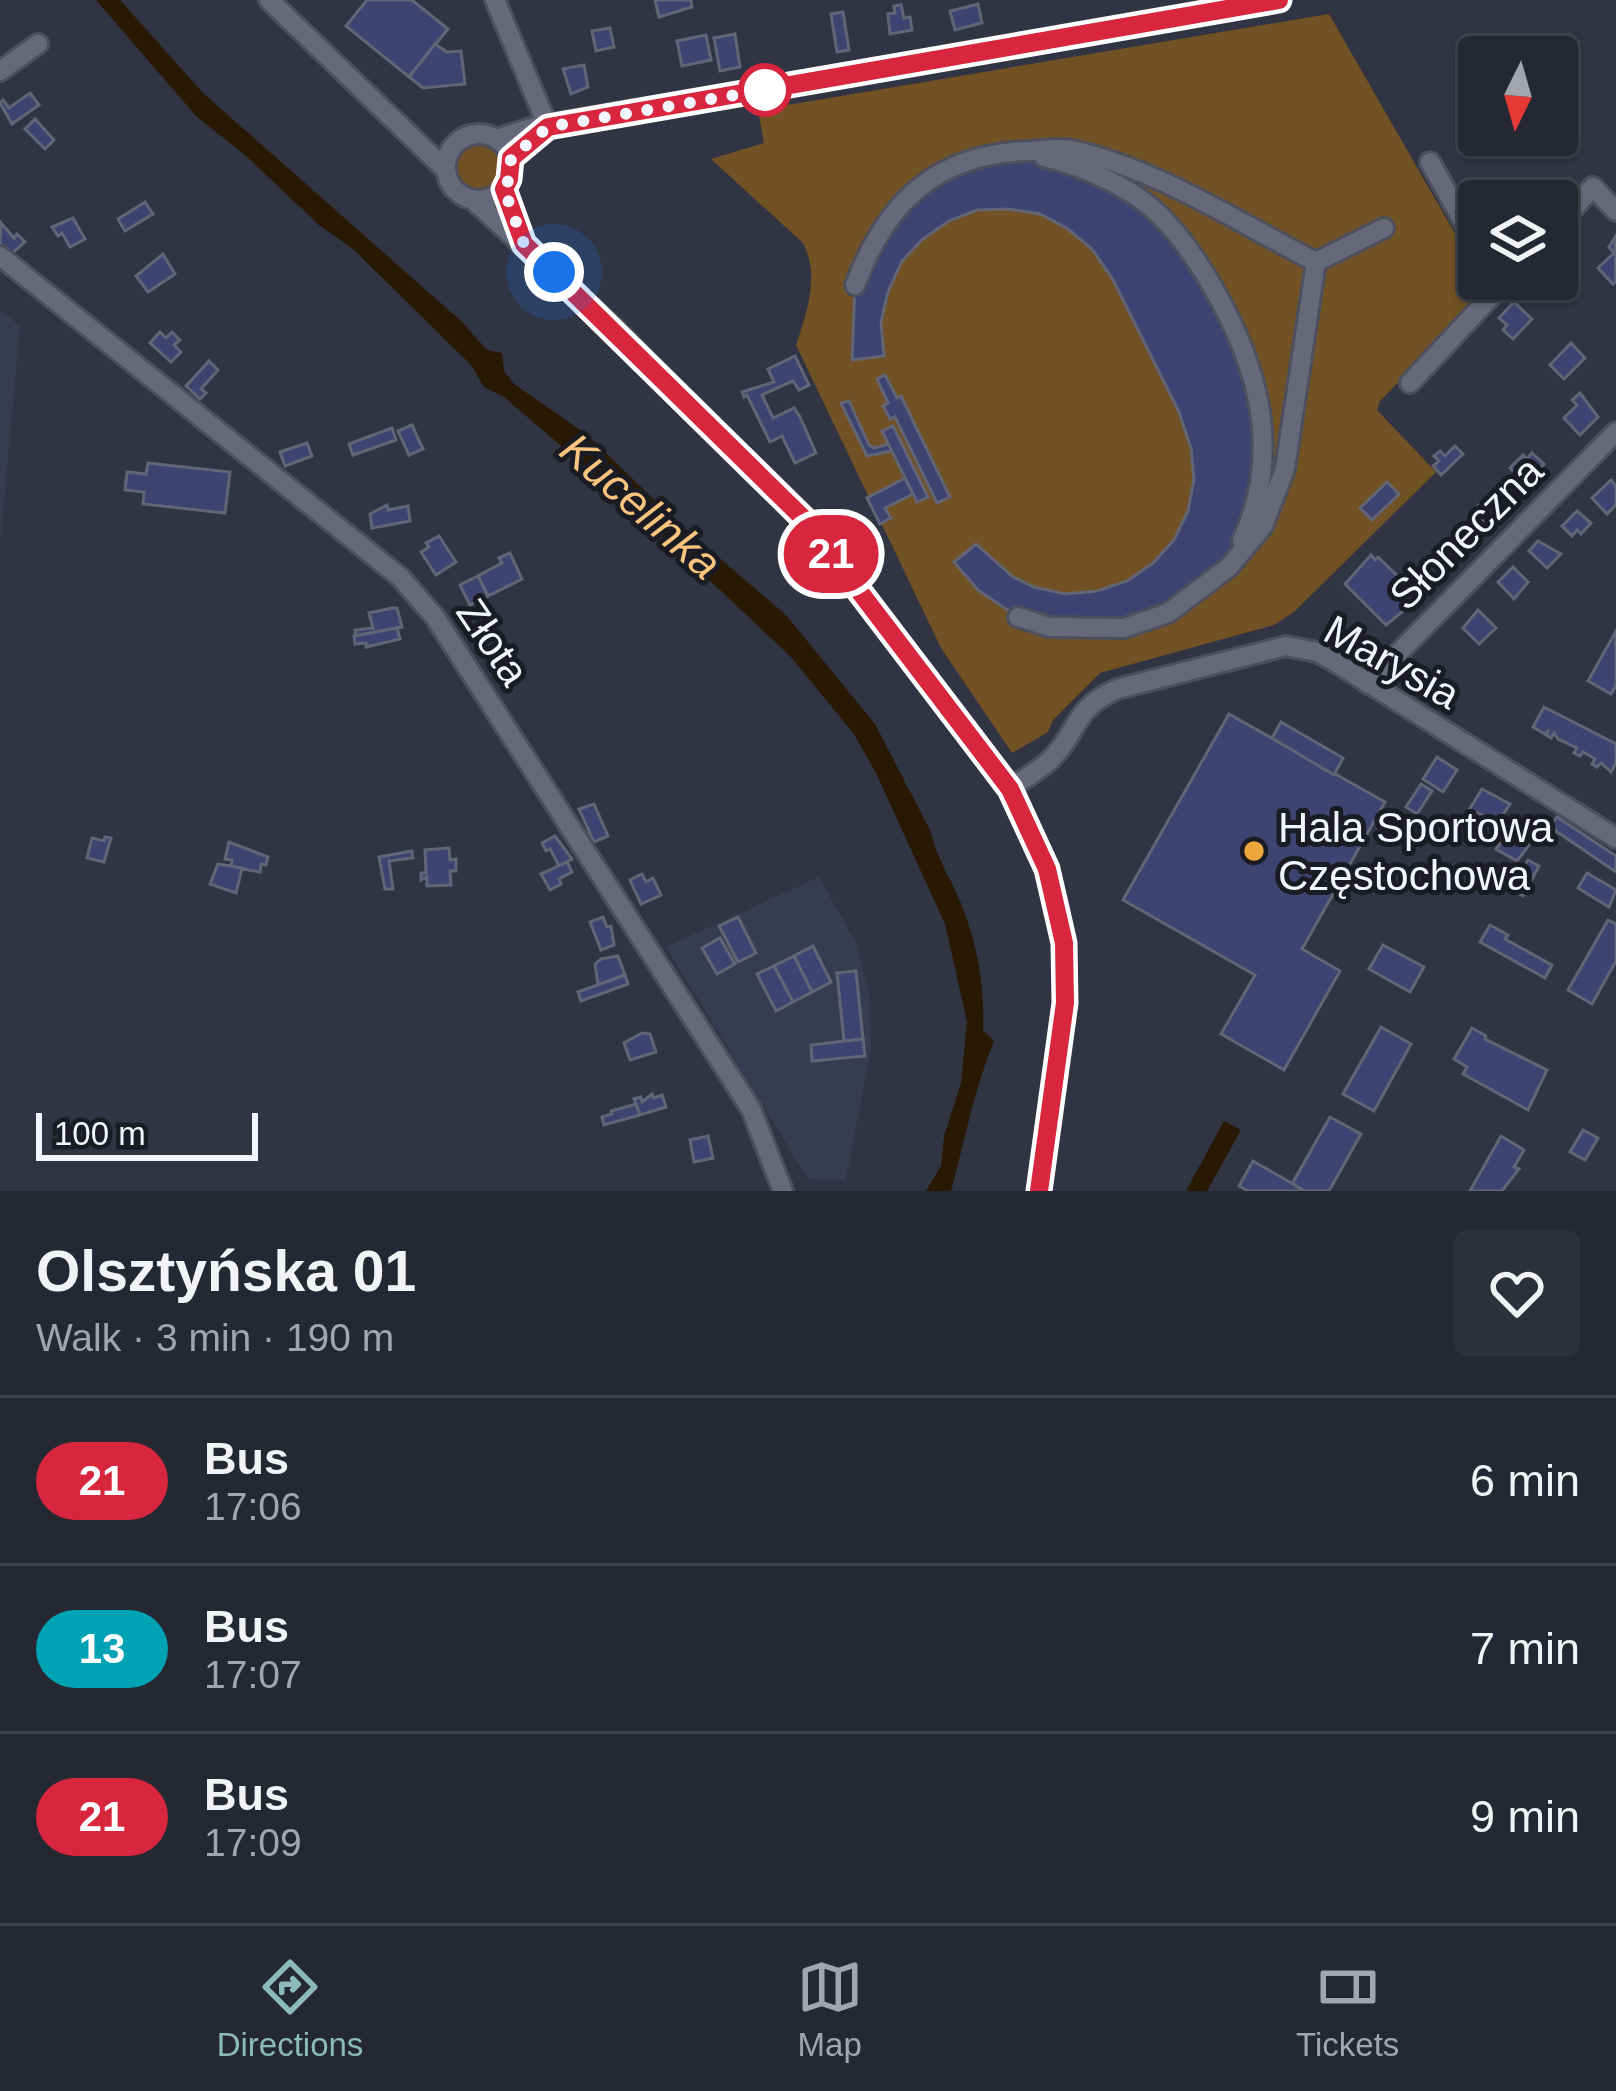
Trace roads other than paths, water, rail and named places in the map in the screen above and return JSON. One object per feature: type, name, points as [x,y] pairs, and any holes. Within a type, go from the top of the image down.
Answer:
[{"type":"street","points":[[269,0],[405,127],[446,169],[454,189],[524,244],[805,520],[1010,789],[1047,869],[1064,943],[1065,1003],[1040,1191]]},
{"type":"street","points":[[495,0],[548,127]]},
{"type":"street","points":[[405,127],[459,140],[479,134],[496,139],[1279,0]]},
{"type":"street","points":[[0,71],[38,44]]},
{"type":"street","points":[[511,158],[548,127]]},
{"type":"street","points":[[473,200],[495,196],[509,179],[511,158],[496,139]]},
{"type":"street","points":[[446,169],[459,140]]},
{"type":"street","points":[[855,285],[877,234],[910,194],[948,170],[1015,151],[1072,149],[1142,173],[1316,262]]},
{"type":"street","points":[[1015,151],[1094,174],[1151,208],[1195,259],[1234,327],[1259,392],[1265,445],[1252,517],[1229,567]]},
{"type":"street","points":[[1430,162],[1458,212]]},
{"type":"street","points":[[1578,203],[1593,187],[1616,211]]},
{"type":"street","points":[[504,189],[524,244]]},
{"type":"street","points":[[1316,262],[1384,228]]},
{"type":"street","name":"Złota","points":[[0,256],[382,563],[435,616],[751,1109],[783,1191]]},
{"type":"street","points":[[1018,617],[1049,627],[1124,628],[1168,613],[1229,567],[1263,526],[1285,469],[1316,262]]},
{"type":"street","points":[[1410,383],[1485,300]]},
{"type":"street","name":"Słoneczna","points":[[1368,684],[1616,432]]},
{"type":"street","name":"Marysia","points":[[1010,789],[1049,762],[1082,711],[1117,689],[1286,646],[1317,652],[1616,838]]},
{"type":"water","name":"Kucelinka","points":[[96,0],[120,0],[203,93],[461,321],[487,350],[502,353],[504,371],[514,384],[586,434],[674,519],[786,615],[875,724],[931,832],[966,917],[981,981],[983,1030],[994,1041],[951,1191],[926,1191],[941,1166],[944,1136],[961,1083],[967,1021],[945,924],[854,734],[790,656],[620,496],[504,397],[484,387],[472,366],[353,249],[319,225],[196,116]]},
{"type":"water","points":[[1224,1121],[1241,1130],[1207,1191],[1186,1191]]},
{"type":"place","name":"Hala Sportowa Częstochowa","points":[[1254,851]]}]
